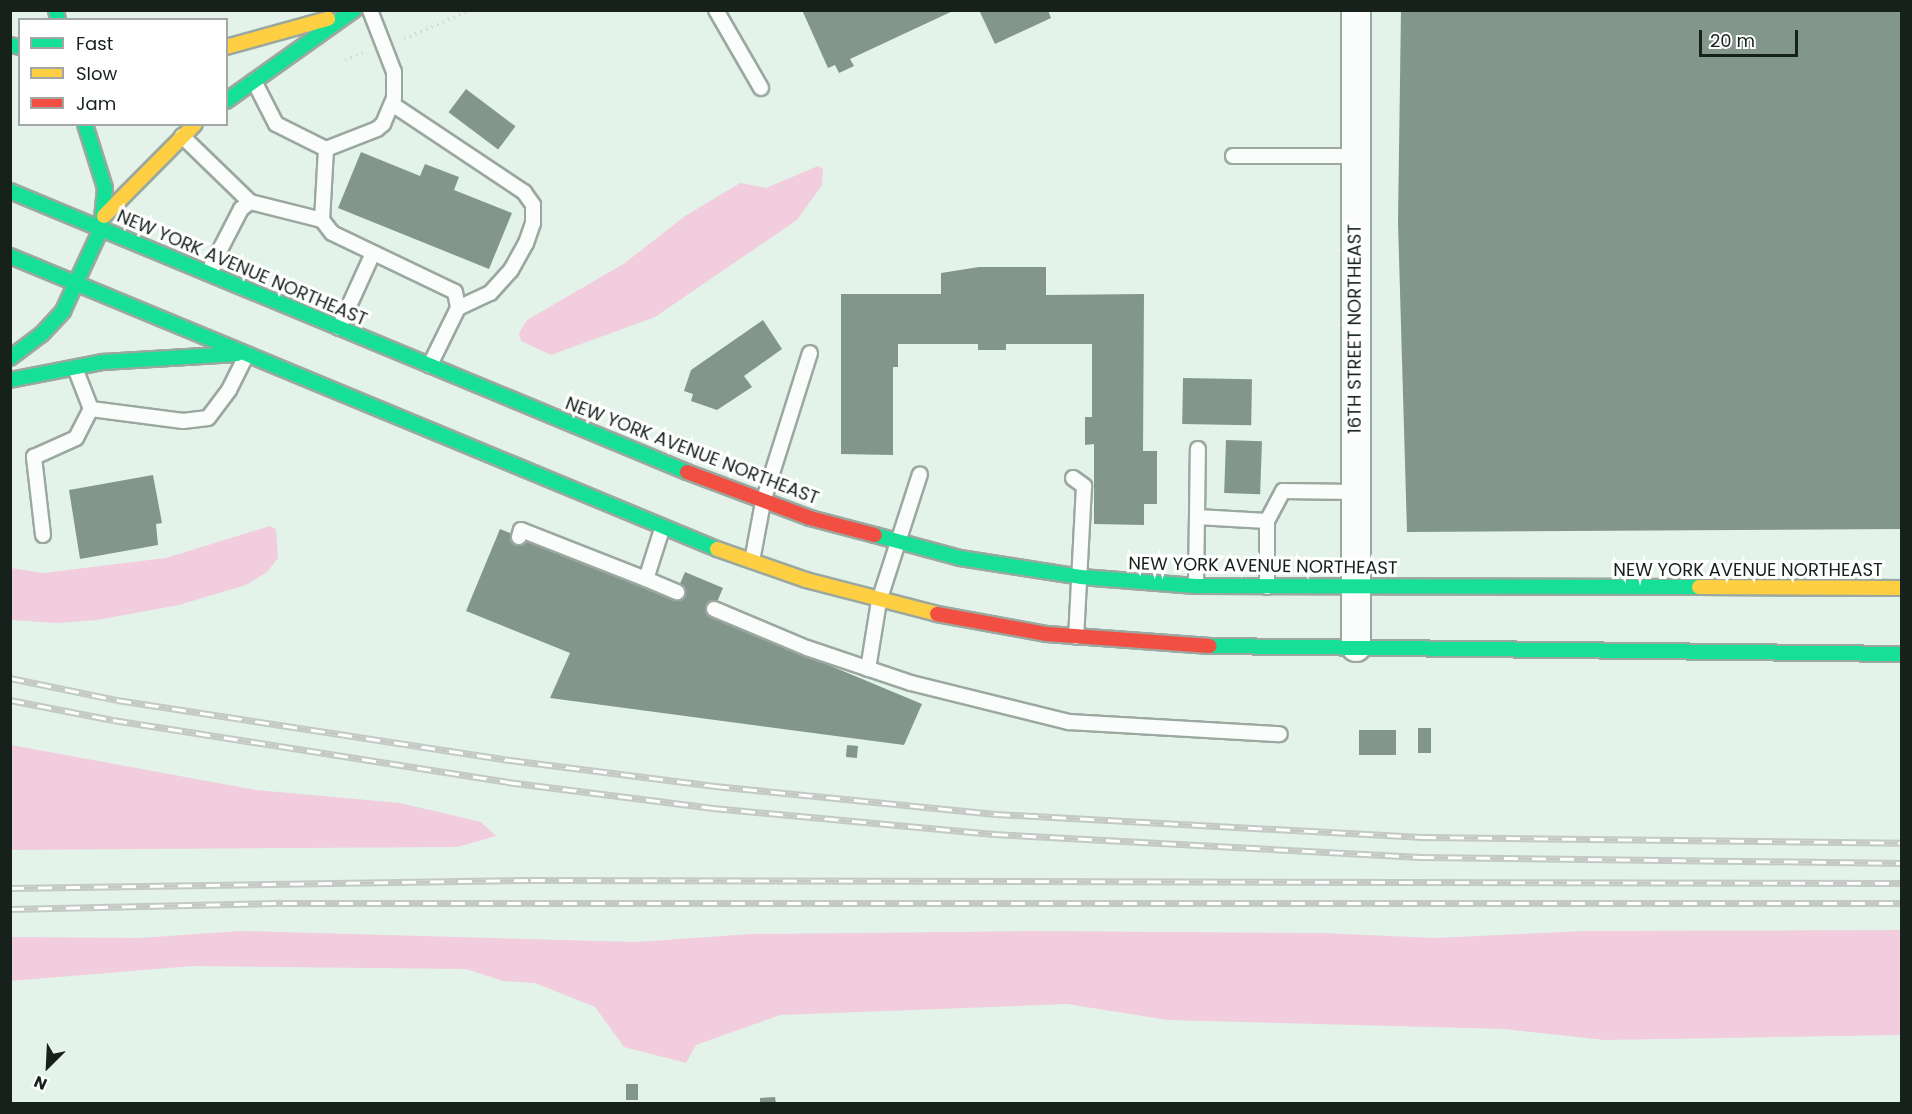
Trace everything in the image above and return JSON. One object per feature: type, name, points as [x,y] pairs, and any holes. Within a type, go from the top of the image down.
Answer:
[{"type":"main road","points":[[228,46],[350,12]]},
{"type":"main road","points":[[228,100],[350,12]]},
{"type":"main road","points":[[86,126],[102,174],[102,223]]},
{"type":"main road","points":[[10,357],[56,320],[78,283],[102,223],[193,126]]},
{"type":"main road","name":"NEW YORK AVENUE NORTHEAST","points":[[10,191],[102,223],[208,273],[763,502],[899,543],[960,558],[1081,577],[1196,586],[1902,588]]},
{"type":"main road","points":[[10,256],[662,529],[751,562],[879,601],[990,625],[1076,637],[1164,645],[1902,654]]},
{"type":"main road","points":[[10,380],[45,376],[118,361],[247,354]]},
{"type":"street","name":"16TH STREET NORTHEAST","points":[[1356,10],[1356,647]]},
{"type":"lane","points":[[254,81],[276,124],[326,149],[377,129],[392,104],[394,72],[370,10]]},
{"type":"lane","points":[[716,10],[761,88]]},
{"type":"lane","points":[[392,104],[524,192],[533,205],[533,223],[526,243],[511,270],[490,293],[458,308]]},
{"type":"lane","points":[[182,136],[250,202],[322,220],[332,233],[455,292],[458,308],[430,365]]},
{"type":"lane","points":[[322,220],[326,149]]},
{"type":"lane","points":[[1233,156],[1356,156]]},
{"type":"lane","points":[[208,273],[241,209],[250,202]]},
{"type":"lane","points":[[339,328],[373,252]]},
{"type":"lane","points":[[751,562],[763,502],[810,353]]},
{"type":"lane","points":[[91,409],[183,421],[208,418],[229,390],[247,354]]},
{"type":"lane","points":[[43,535],[34,457],[76,438],[91,409],[75,368]]},
{"type":"lane","points":[[1196,586],[1198,449]]},
{"type":"lane","points":[[868,669],[879,601],[920,474]]},
{"type":"lane","points":[[1073,478],[1084,486],[1081,577],[1076,637]]},
{"type":"lane","points":[[1267,587],[1267,521],[1283,491],[1355,492]]},
{"type":"lane","points":[[1197,517],[1267,521]]},
{"type":"lane","points":[[646,579],[662,529]]},
{"type":"lane","points":[[519,537],[521,530],[677,592]]},
{"type":"lane","points":[[714,609],[868,669],[911,683],[1069,722],[1280,734]]},
{"type":"path","points":[[424,32],[471,10]]},
{"type":"shaded area","points":[[818,166],[823,169],[822,185],[797,220],[655,317],[551,355],[521,341],[519,333],[527,320],[625,263],[685,216],[740,183],[766,188]]},
{"type":"shaded area","points":[[270,526],[276,529],[278,558],[267,572],[246,585],[179,605],[97,620],[57,623],[11,620],[11,568],[43,573],[166,558]]},
{"type":"shaded area","points":[[11,745],[256,790],[400,803],[481,822],[496,836],[457,847],[11,850]]},
{"type":"shaded area","points":[[1901,930],[1901,1035],[1605,1040],[1504,1029],[1168,1020],[1067,1004],[780,1015],[696,1045],[686,1063],[624,1047],[595,1007],[535,983],[503,981],[466,969],[193,966],[10,981],[11,937],[139,938],[241,931],[637,942],[751,934],[1033,931],[1321,933],[1435,938],[1586,931]]},
{"type":"building","points":[[802,10],[955,10],[850,59],[854,66],[839,73],[835,65],[828,68]]},
{"type":"building","points":[[979,10],[1048,10],[1051,18],[995,44]]},
{"type":"building","points":[[1401,10],[1902,10],[1902,529],[1407,532],[1398,222]]},
{"type":"building","points":[[466,89],[516,126],[498,149],[449,112]]},
{"type":"building","points":[[361,152],[420,176],[425,164],[459,177],[454,190],[512,213],[489,269],[338,208]]},
{"type":"building","points":[[979,267],[1046,267],[1046,295],[1144,294],[1143,451],[1157,451],[1157,504],[1144,504],[1144,525],[1094,524],[1094,444],[1085,445],[1085,417],[1092,417],[1092,344],[1006,344],[1006,350],[978,350],[978,344],[898,344],[898,367],[893,367],[893,455],[841,454],[841,294],[941,294],[941,273]]},
{"type":"building","points":[[763,320],[782,349],[744,376],[752,387],[717,410],[691,401],[693,394],[684,391],[691,370]]},
{"type":"building","points":[[1183,378],[1252,379],[1251,425],[1182,424]]},
{"type":"building","points":[[1226,440],[1262,441],[1260,494],[1224,493]]},
{"type":"building","points":[[153,475],[162,523],[156,524],[158,545],[80,559],[69,490]]},
{"type":"building","points":[[500,529],[673,600],[685,572],[723,588],[711,616],[922,704],[904,745],[550,698],[570,653],[466,611]]},
{"type":"building","points":[[1418,728],[1431,728],[1431,753],[1418,753]]},
{"type":"building","points":[[1359,730],[1396,730],[1396,755],[1359,755]]},
{"type":"building","points":[[847,745],[858,746],[857,758],[846,757]]},
{"type":"building","points":[[626,1084],[638,1084],[638,1100],[626,1100]]},
{"type":"building","points":[[775,1097],[776,1104],[760,1104],[760,1098]]},
{"type":"railway","points":[[10,678],[117,700],[510,760],[715,786],[996,814],[1422,837],[1902,843]]},
{"type":"railway","points":[[10,700],[113,720],[507,782],[713,808],[994,834],[1420,857],[1902,863]]},
{"type":"railway","points":[[10,888],[531,880],[1902,883]]},
{"type":"railway","points":[[10,909],[283,903],[1902,903]]},
{"type":"traffic: fast","points":[[56,10],[58,18]]},
{"type":"traffic: fast","points":[[228,100],[354,10]]},
{"type":"traffic: fast","points":[[10,45],[18,47]]},
{"type":"traffic: fast","points":[[10,358],[41,335],[63,311],[101,229],[105,188],[86,126]]},
{"type":"traffic: fast","points":[[10,191],[687,472]]},
{"type":"traffic: fast","points":[[10,256],[717,549]]},
{"type":"traffic: fast","points":[[10,380],[103,362],[237,354]]},
{"type":"traffic: fast","points":[[875,535],[960,558],[1081,577],[1196,586],[1699,587]]},
{"type":"traffic: fast","points":[[1210,646],[1902,654]]},
{"type":"traffic: slow","points":[[228,46],[328,19]]},
{"type":"traffic: slow","points":[[104,216],[193,126]]},
{"type":"traffic: slow","points":[[717,549],[806,580],[937,614]]},
{"type":"traffic: slow","points":[[1699,587],[1902,588]]},
{"type":"traffic: jam","points":[[687,472],[810,518],[875,535]]},
{"type":"traffic: jam","points":[[937,614],[1047,634],[1210,646]]}]
